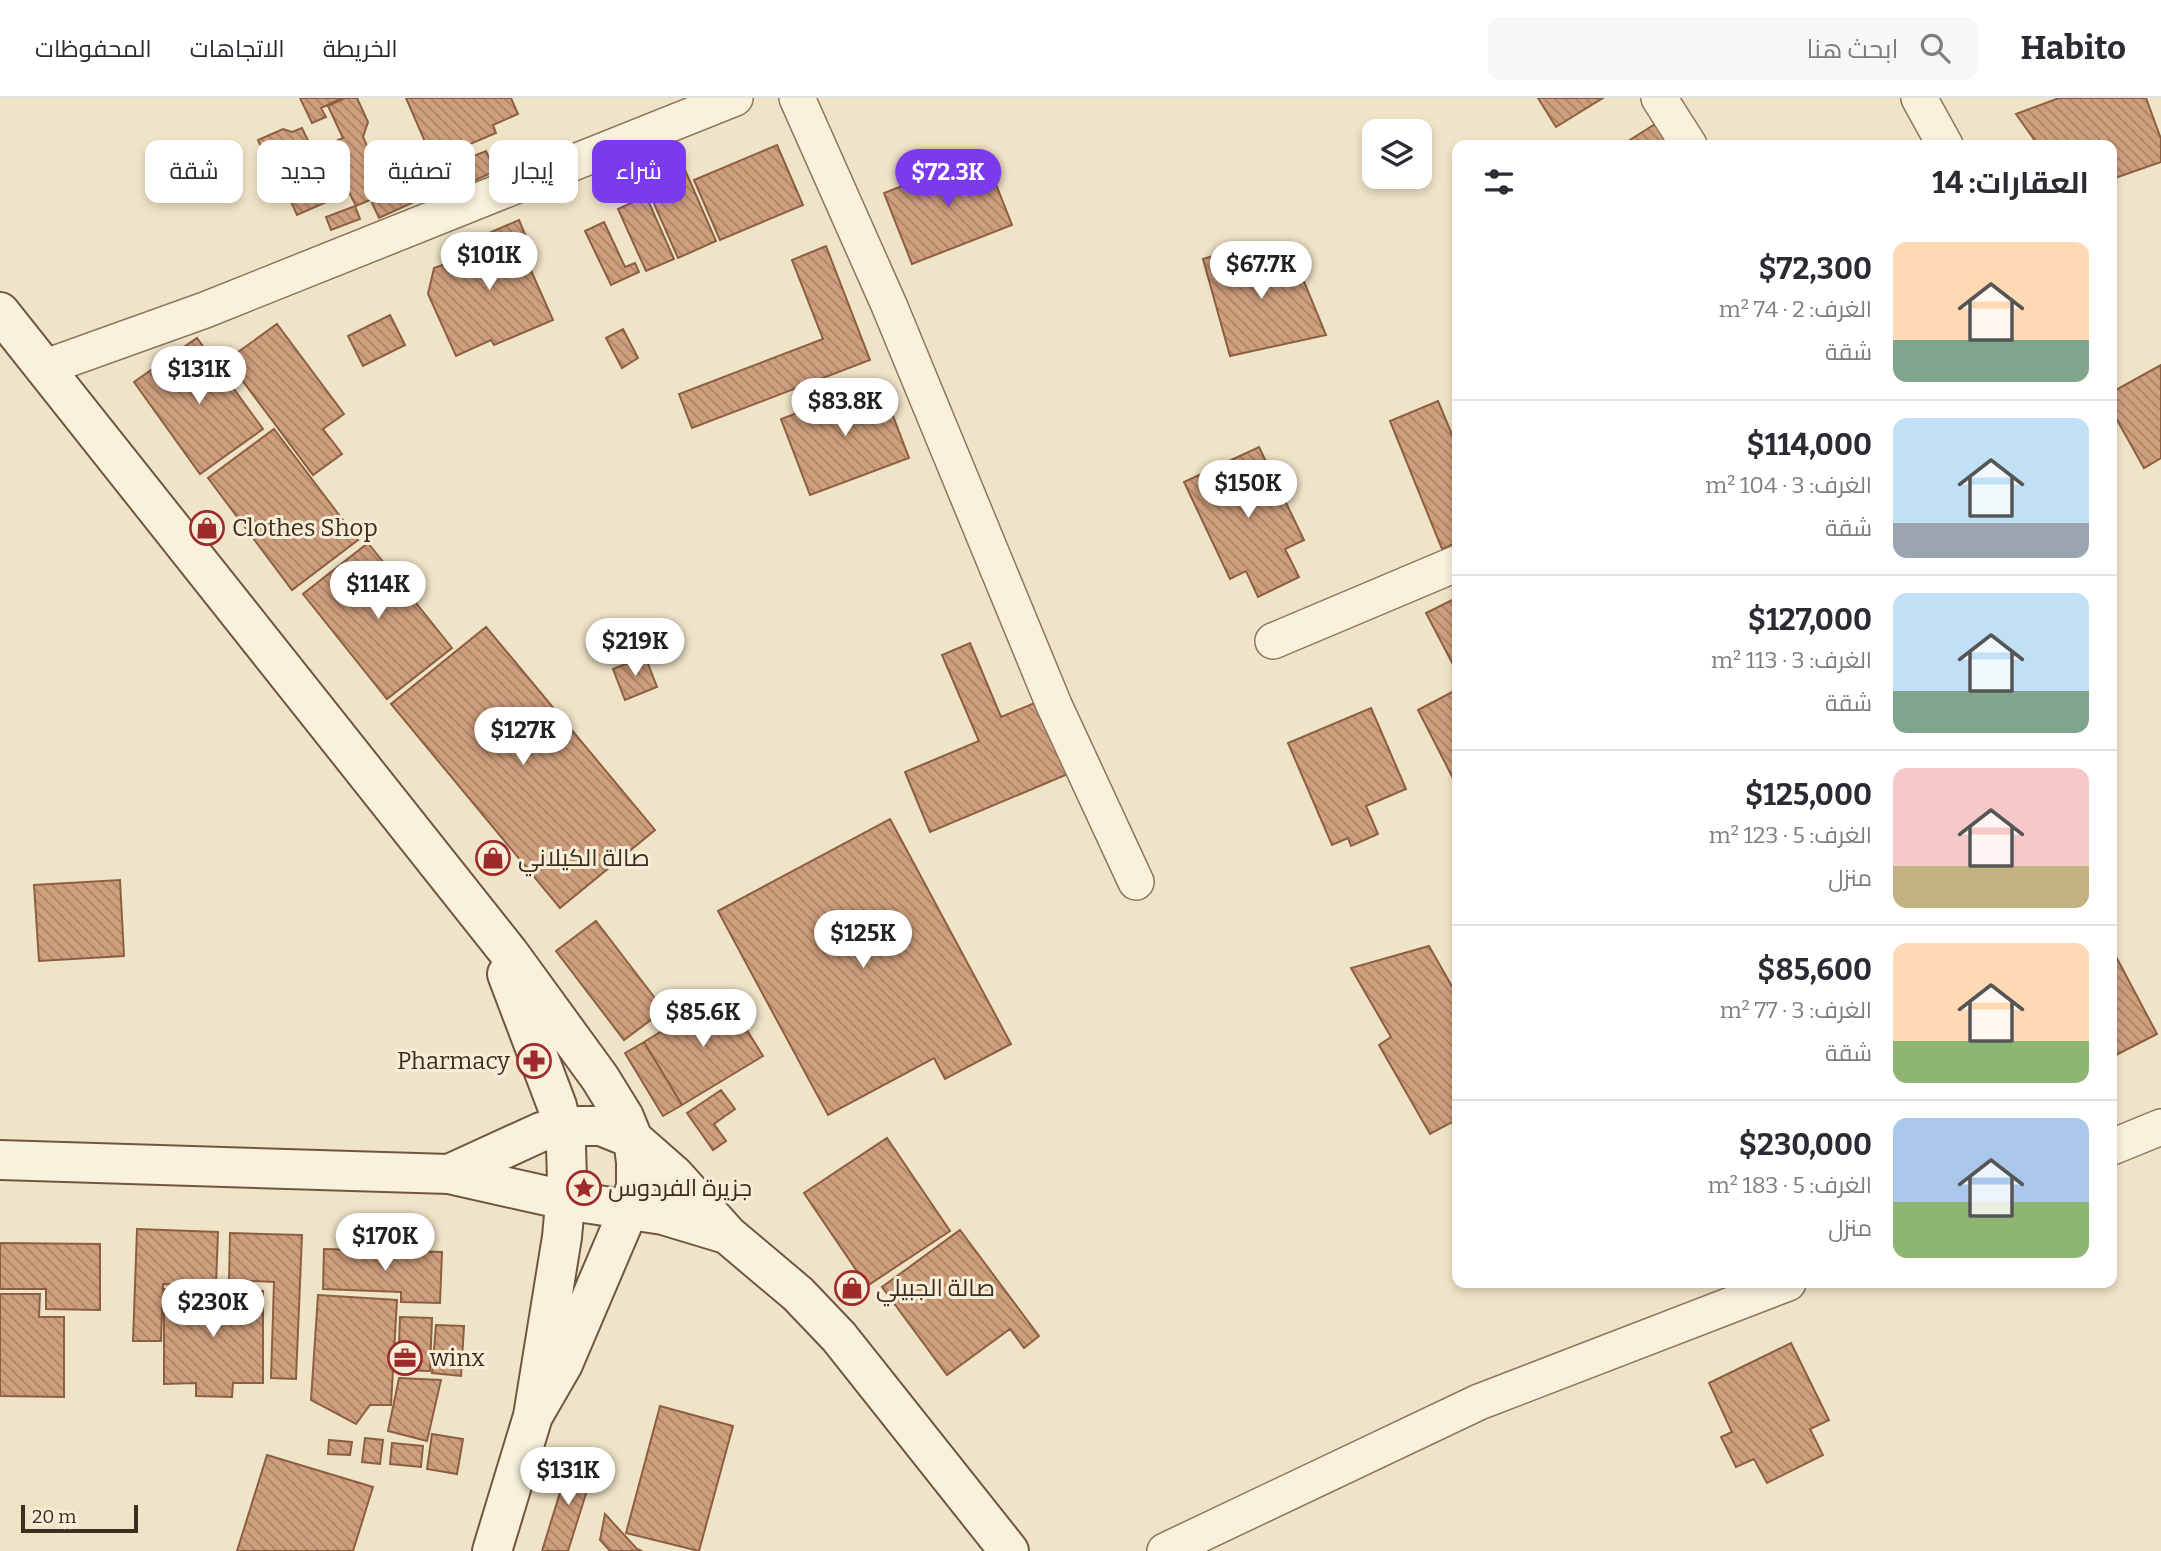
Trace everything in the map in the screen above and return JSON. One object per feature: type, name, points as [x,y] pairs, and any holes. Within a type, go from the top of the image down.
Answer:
[{"type":"main road","points":[[1,314],[46,367],[482,919],[600,1078],[624,1117],[632,1139],[636,1186],[629,1209],[563,1364],[533,1416]]},
{"type":"main road","points":[[482,919],[530,1029],[563,1126],[567,1163],[565,1200],[533,1416],[492,1551]]},
{"type":"main road","points":[[449,1174],[541,1132],[563,1126],[601,1126],[632,1139],[674,1175],[728,1235],[798,1294],[839,1338],[1009,1551]]},
{"type":"main road","points":[[0,1160],[449,1174],[565,1200],[629,1209],[696,1223],[728,1235]]},
{"type":"street","points":[[46,367],[205,310],[735,98]]},
{"type":"street","points":[[797,98],[889,305],[1054,705],[1136,882]]},
{"type":"street","points":[[1659,98],[1686,140]]},
{"type":"street","points":[[1919,98],[1942,140]]},
{"type":"street","points":[[1273,641],[1452,566]]},
{"type":"street","points":[[2117,1145],[2161,1128]]},
{"type":"street","points":[[1165,1551],[1479,1402],[1775,1288]]},
{"type":"building","points":[[300,98],[342,98],[321,108],[326,117],[312,123]]},
{"type":"building","points":[[345,98],[357,98],[368,122],[363,137],[364,203],[356,206],[350,194],[350,140],[338,140],[343,138],[328,106]]},
{"type":"building","points":[[406,98],[511,98],[518,114],[493,125],[496,133],[475,142],[424,140]]},
{"type":"building","points":[[1538,98],[1603,98],[1556,127]]},
{"type":"building","points":[[2059,98],[2146,98],[2161,139],[2161,162],[2117,177],[2117,140],[2034,140],[2016,114]]},
{"type":"building","points":[[1655,124],[1666,140],[1630,140]]},
{"type":"building","points":[[302,128],[308,140],[258,140],[283,129],[292,132]]},
{"type":"building","points":[[777,145],[803,205],[720,240],[694,180]]},
{"type":"building","points":[[486,151],[489,158],[489,174],[475,181],[475,156]]},
{"type":"building","points":[[984,154],[1012,225],[912,264],[884,193]]},
{"type":"building","points":[[686,172],[716,241],[678,258],[654,203],[686,203]]},
{"type":"building","points":[[292,203],[324,203],[297,215]]},
{"type":"building","points":[[372,203],[412,203],[379,218]]},
{"type":"building","points":[[631,203],[649,203],[674,259],[646,271],[618,209]]},
{"type":"building","points":[[355,206],[360,219],[331,230],[326,217]]},
{"type":"building","points":[[519,220],[529,244],[521,248],[553,320],[494,345],[491,340],[456,356],[428,294],[434,268],[462,258],[482,236]]},
{"type":"building","points":[[604,222],[625,267],[635,263],[639,272],[611,285],[585,231]]},
{"type":"building","points":[[826,246],[870,360],[692,428],[679,394],[823,339],[792,260]]},
{"type":"building","points":[[1244,247],[1248,262],[1291,250],[1326,335],[1230,356],[1203,259]]},
{"type":"building","points":[[390,315],[405,345],[363,366],[348,336]]},
{"type":"building","points":[[277,324],[344,414],[323,429],[342,454],[313,475],[227,360]]},
{"type":"building","points":[[623,329],[638,358],[622,368],[606,338]]},
{"type":"building","points":[[197,338],[263,429],[200,474],[134,382]]},
{"type":"building","points":[[2161,365],[2161,458],[2144,468],[2117,420],[2117,389]]},
{"type":"building","points":[[880,382],[909,458],[810,495],[781,419]]},
{"type":"building","points":[[1438,401],[1452,435],[1452,545],[1442,549],[1390,421]]},
{"type":"building","points":[[274,429],[358,540],[292,590],[208,478]]},
{"type":"building","points":[[1259,447],[1304,540],[1285,549],[1299,577],[1258,597],[1246,571],[1230,579],[1184,482]]},
{"type":"building","points":[[368,543],[452,648],[387,699],[303,594]]},
{"type":"building","points":[[1452,600],[1452,663],[1426,613]]},
{"type":"building","points":[[486,627],[655,830],[560,908],[391,704]]},
{"type":"building","points":[[970,643],[1001,717],[1037,702],[1068,774],[930,832],[905,772],[979,741],[942,655]]},
{"type":"building","points":[[645,656],[657,687],[625,700],[613,669]]},
{"type":"building","points":[[1452,692],[1452,776],[1418,710]]},
{"type":"building","points":[[1371,708],[1406,789],[1366,806],[1378,834],[1351,846],[1348,838],[1332,845],[1288,743]]},
{"type":"building","points":[[890,819],[1011,1044],[945,1079],[934,1058],[828,1115],[718,911]]},
{"type":"building","points":[[120,880],[124,956],[39,961],[34,885]]},
{"type":"building","points":[[596,921],[664,1010],[624,1040],[556,951]]},
{"type":"building","points":[[1429,946],[1452,986],[1452,1122],[1430,1134],[1379,1045],[1391,1037],[1351,968]]},
{"type":"building","points":[[2117,958],[2157,1034],[2117,1054]]},
{"type":"building","points":[[724,993],[763,1056],[682,1105],[644,1042]]},
{"type":"building","points":[[644,1042],[682,1105],[663,1116],[625,1053]]},
{"type":"building","points":[[721,1090],[735,1109],[714,1124],[726,1141],[713,1150],[687,1113]]},
{"type":"building","points":[[887,1138],[950,1231],[867,1286],[804,1193]]},
{"type":"building","points":[[137,1229],[218,1232],[216,1286],[163,1284],[161,1341],[133,1341]]},
{"type":"building","points":[[960,1230],[1039,1336],[1024,1348],[1010,1329],[947,1375],[882,1287]]},
{"type":"building","points":[[230,1233],[302,1235],[296,1379],[271,1378],[274,1282],[229,1280]]},
{"type":"building","points":[[0,1243],[100,1244],[100,1310],[46,1309],[46,1289],[0,1289]]},
{"type":"building","points":[[324,1249],[442,1252],[440,1303],[401,1302],[401,1292],[323,1289]]},
{"type":"building","points":[[164,1289],[263,1291],[263,1383],[233,1383],[232,1397],[196,1396],[196,1383],[164,1384]]},
{"type":"building","points":[[0,1294],[40,1294],[39,1317],[64,1317],[64,1397],[0,1396]]},
{"type":"building","points":[[318,1295],[397,1300],[391,1405],[370,1405],[356,1424],[311,1400]]},
{"type":"building","points":[[400,1317],[432,1318],[430,1371],[398,1370]]},
{"type":"building","points":[[436,1325],[464,1326],[461,1376],[432,1373]]},
{"type":"building","points":[[1791,1343],[1829,1420],[1810,1429],[1823,1455],[1767,1483],[1754,1459],[1736,1467],[1721,1437],[1732,1432],[1709,1383]]},
{"type":"building","points":[[399,1378],[441,1380],[427,1441],[388,1431]]},
{"type":"building","points":[[660,1406],[733,1426],[699,1551],[626,1533]]},
{"type":"building","points":[[432,1434],[463,1439],[457,1474],[427,1469]]},
{"type":"building","points":[[365,1438],[383,1440],[380,1464],[362,1462]]},
{"type":"building","points":[[329,1440],[352,1442],[350,1455],[328,1454]]},
{"type":"building","points":[[392,1443],[423,1446],[421,1467],[390,1464]]},
{"type":"building","points":[[267,1455],[373,1487],[353,1551],[237,1551]]},
{"type":"building","points":[[570,1460],[594,1468],[568,1551],[542,1551]]},
{"type":"building","points":[[605,1514],[637,1549],[642,1551],[610,1551],[600,1540]]},
{"type":"place","name":"Clothes Shop","points":[[207,528]]},
{"type":"place","name":"صالة الكيلاني","points":[[493,858]]},
{"type":"place","name":"Pharmacy","points":[[534,1061]]},
{"type":"place","name":"جزيرة الفردوس","points":[[584,1188]]},
{"type":"place","name":"صالة الجبيلي","points":[[852,1288]]},
{"type":"place","name":"winx","points":[[405,1358]]}]
